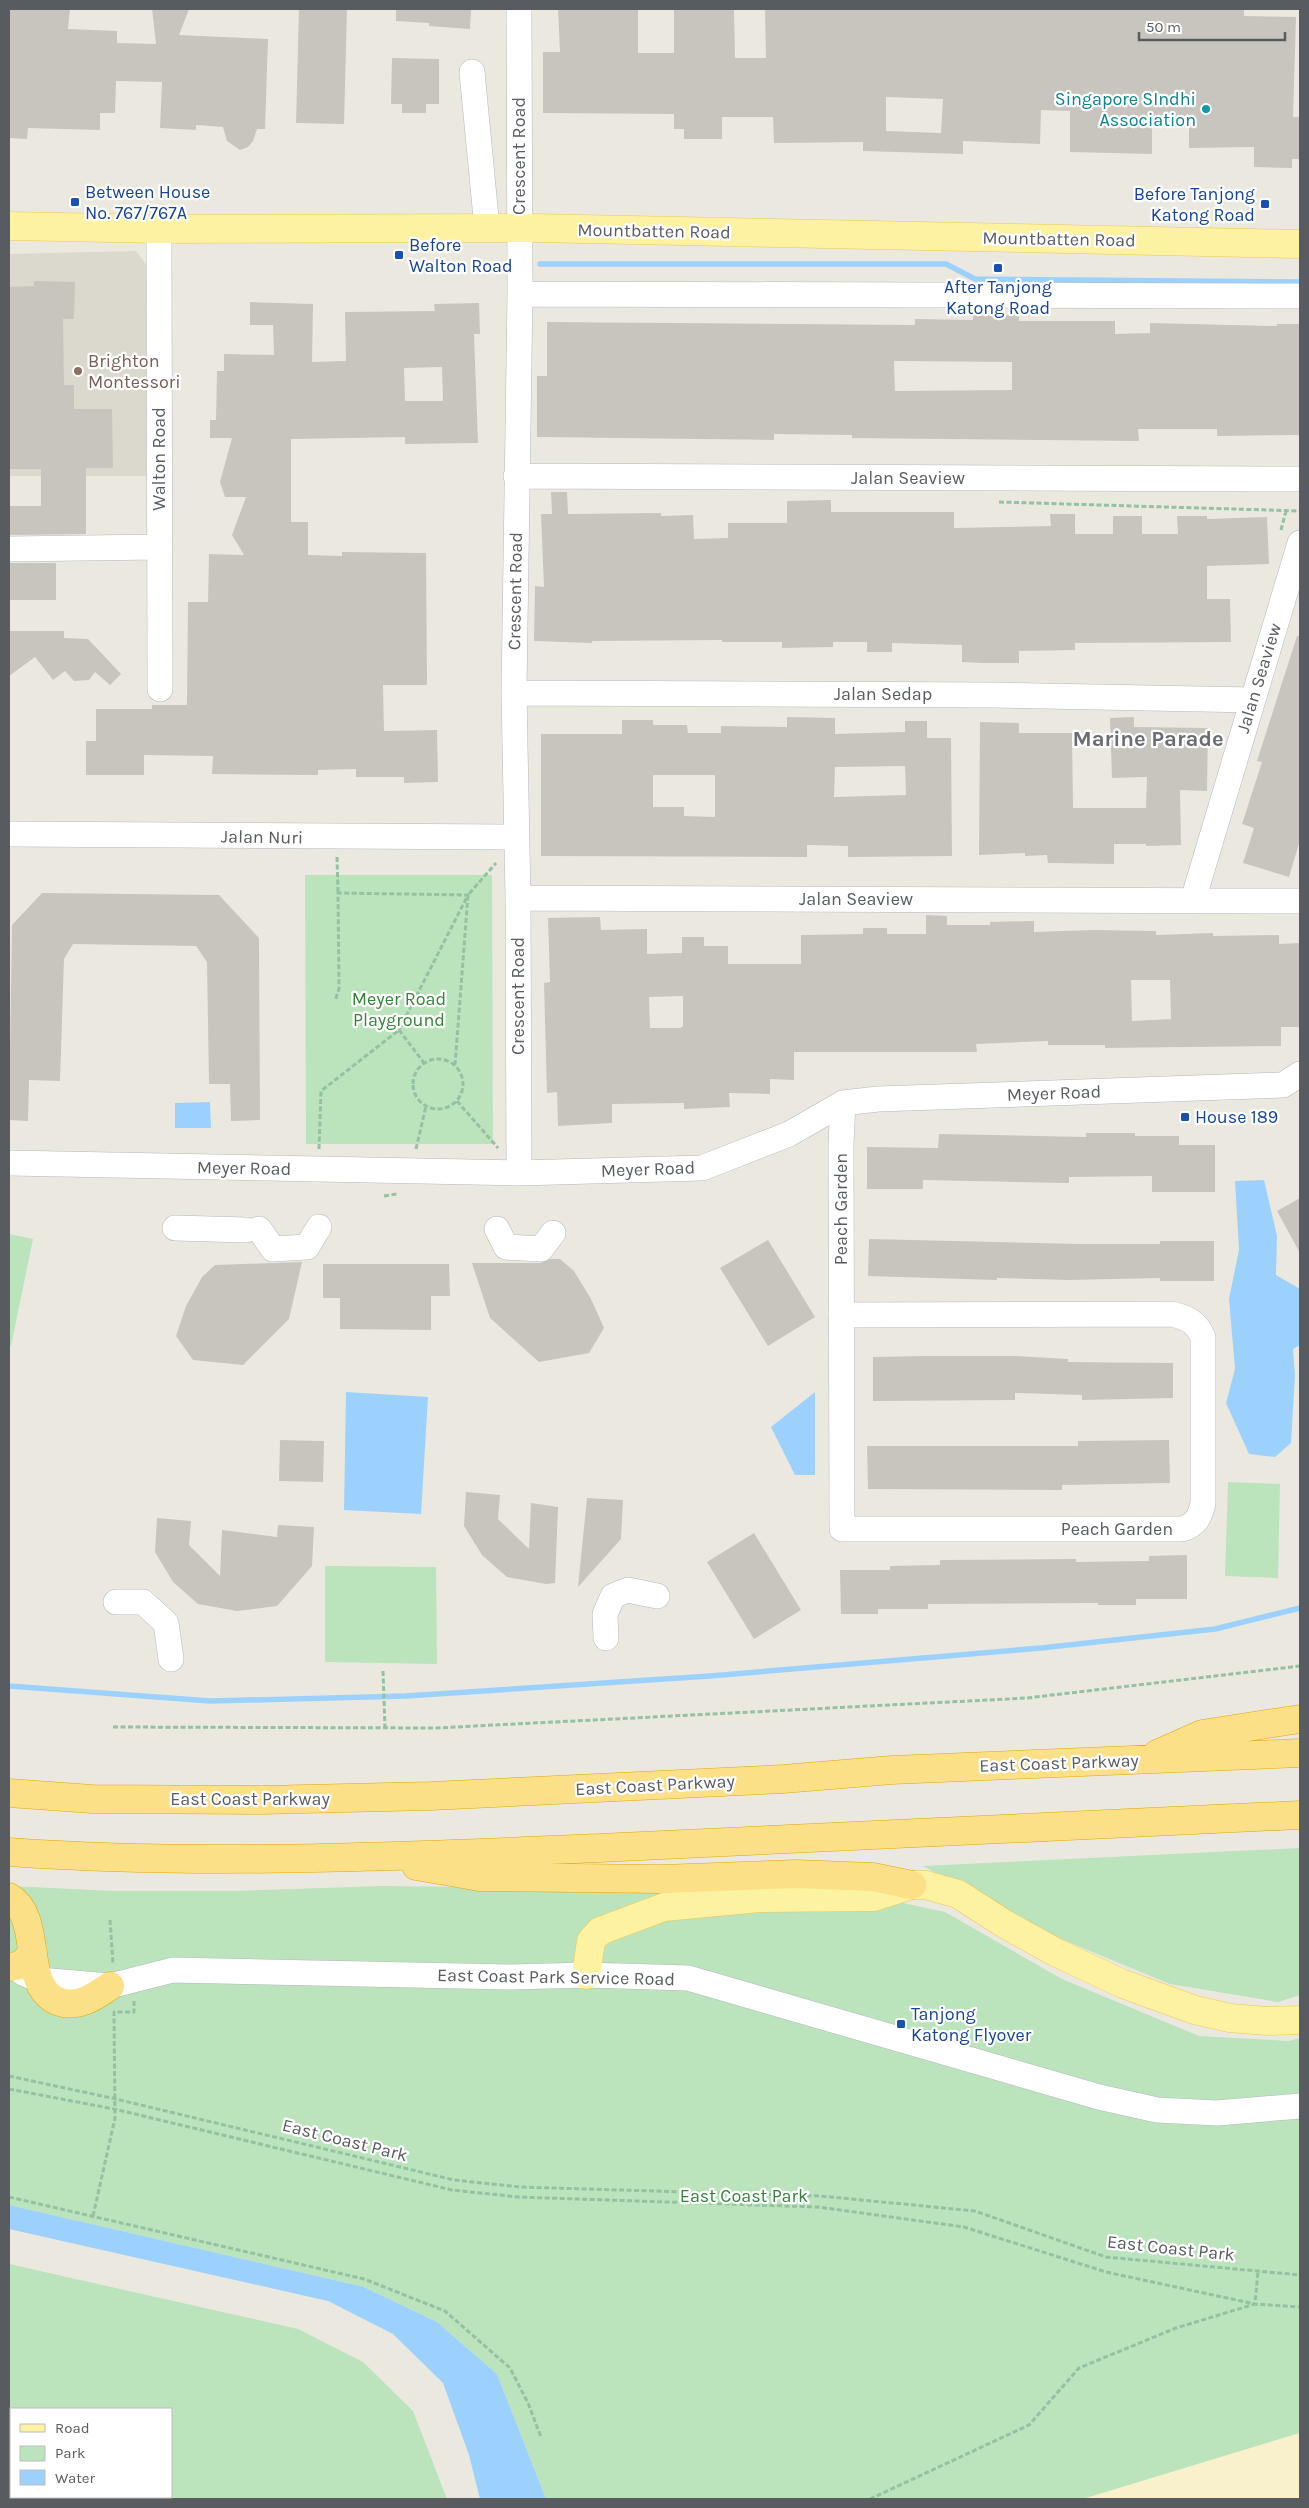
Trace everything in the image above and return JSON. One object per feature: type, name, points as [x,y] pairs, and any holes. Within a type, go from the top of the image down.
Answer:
[{"type":"highway","points":[[1147,1759],[1202,1734],[1300,1719]]},
{"type":"highway","name":"East Coast Parkway","points":[[9,1793],[92,1799],[262,1800],[431,1796],[783,1779],[892,1770],[1300,1753]]},
{"type":"highway","points":[[9,1852],[90,1858],[187,1860],[355,1856],[717,1842],[1300,1815]]},
{"type":"highway","points":[[355,1856],[480,1877],[662,1879],[796,1874],[873,1877],[912,1885]]},
{"type":"highway","points":[[9,1896],[22,1911],[28,1924],[39,1980],[48,1995],[62,2003],[72,2005],[94,1997],[112,1986]]},
{"type":"highway","points":[[9,1967],[21,1965],[33,1953]]},
{"type":"main road","name":"Mountbatten Road","points":[[9,226],[159,229],[519,228],[1300,243]]},
{"type":"main road","points":[[586,1975],[587,1957],[591,1942],[600,1932],[664,1907],[759,1898],[874,1896],[912,1885],[926,1885],[958,1894],[1055,1952],[1123,1984],[1195,2010],[1230,2018],[1267,2021],[1300,2020]]},
{"type":"street","name":"Crescent Road","points":[[512,1164],[518,898],[514,693],[520,294],[519,9]]},
{"type":"street","points":[[472,72],[487,228]]},
{"type":"street","name":"Walton Road","points":[[159,229],[160,689]]},
{"type":"street","points":[[520,294],[1300,296]]},
{"type":"street","name":"Jalan Seaview","points":[[516,476],[1300,479]]},
{"type":"street","name":"Jalan Seaview","points":[[1193,900],[1253,700],[1290,541]]},
{"type":"street","points":[[9,549],[159,547]]},
{"type":"street","name":"Jalan Sedap","points":[[514,693],[984,695],[1253,700]]},
{"type":"street","name":"Jalan Nuri","points":[[9,834],[516,838]]},
{"type":"street","name":"Jalan Seaview","points":[[518,898],[1300,900]]},
{"type":"street","name":"Meyer Road","points":[[9,1164],[411,1171],[512,1164],[702,1168],[789,1134],[843,1103],[878,1099],[1283,1085],[1300,1074]]},
{"type":"street","name":"Peach Garden","points":[[840,1315],[1172,1314],[1186,1318],[1198,1325],[1203,1337],[1203,1503],[1200,1516],[1192,1526],[1182,1528],[842,1529],[840,1315],[840,1144],[843,1103]]},
{"type":"street","points":[[175,1228],[252,1230],[273,1249],[307,1247],[318,1227]]},
{"type":"street","points":[[497,1230],[506,1247],[541,1249],[553,1233]]},
{"type":"street","points":[[606,1638],[606,1614],[613,1596],[628,1590],[657,1596]]},
{"type":"street","points":[[116,1602],[143,1602],[166,1623],[171,1659]]},
{"type":"street","points":[[9,1967],[39,1980]]},
{"type":"street","name":"East Coast Park Service Road","points":[[112,1986],[174,1970],[512,1977],[586,1975],[688,1978],[1099,2096],[1157,2110],[1217,2113],[1300,2106]]},
{"type":"path","points":[[1286,511],[1290,541]]},
{"type":"path","points":[[336,1001],[339,989],[337,838]]},
{"type":"path","points":[[319,1170],[322,1091],[399,1030],[468,895],[498,860]]},
{"type":"path","points":[[338,893],[468,895]]},
{"type":"path","points":[[455,1065],[468,895]]},
{"type":"path","points":[[399,1030],[424,1063]]},
{"type":"path","points":[[440,1058],[455,1065],[463,1078],[462,1094],[451,1106],[442,1109],[426,1106],[414,1093],[414,1075],[424,1063],[440,1058]]},
{"type":"path","points":[[457,1100],[512,1164]]},
{"type":"path","points":[[411,1171],[426,1106]]},
{"type":"path","points":[[113,1727],[436,1728],[1027,1698],[1300,1666]]},
{"type":"path","points":[[384,1671],[385,1728]]},
{"type":"path","points":[[93,2216],[115,2118],[114,2012],[134,2012],[134,1995],[114,1995],[112,1986],[110,1920]]},
{"type":"path","name":"East Coast Park","points":[[9,2076],[116,2098],[454,2180],[520,2187],[820,2196],[975,2211],[1106,2257],[1300,2275]]},
{"type":"path","points":[[9,2089],[114,2109],[452,2190],[518,2198],[818,2207],[964,2227],[1106,2272],[1256,2304],[1300,2307]]},
{"type":"path","points":[[9,2197],[364,2279],[445,2312],[510,2368],[541,2437]]},
{"type":"path","points":[[1256,2304],[1258,2271]]},
{"type":"path","points":[[870,2499],[1029,2425],[1078,2368],[1176,2328],[1256,2304]]},
{"type":"shaded area","name":"Brighton Montessori","points":[[136,251],[148,267],[146,476],[9,476],[9,254]]},
{"type":"green space","name":"Meyer Road Playground","points":[[305,875],[492,875],[493,1144],[306,1144]]},
{"type":"green space","points":[[9,1234],[33,1239],[11,1346],[9,1345]]},
{"type":"green space","points":[[1228,1482],[1280,1484],[1278,1578],[1225,1576]]},
{"type":"green space","points":[[325,1566],[436,1567],[437,1664],[325,1662]]},
{"type":"green space","points":[[1300,1848],[1300,1995],[1278,2002],[1170,1984],[1061,1939],[923,1866]]},
{"type":"green space","name":"East Coast Park","points":[[9,1886],[114,1891],[235,1891],[383,1886],[665,1890],[658,1893],[861,1894],[945,1912],[1062,1979],[1199,2036],[1289,2041],[1300,2038],[1300,2433],[1083,2499],[546,2499],[497,2374],[437,2322],[364,2287],[9,2205]]},
{"type":"green space","points":[[9,2264],[298,2329],[363,2362],[413,2411],[447,2499],[9,2499]]},
{"type":"sand","points":[[1300,2433],[1300,2499],[1083,2499]]},
{"type":"water","points":[[210,1102],[211,1128],[175,1128],[175,1103]]},
{"type":"water","points":[[1264,1180],[1277,1236],[1276,1275],[1300,1289],[1300,1345],[1293,1349],[1295,1375],[1291,1443],[1275,1457],[1249,1454],[1226,1403],[1235,1369],[1229,1299],[1239,1250],[1235,1181]]},
{"type":"water","points":[[346,1392],[428,1397],[421,1514],[344,1510]]},
{"type":"water","points":[[815,1392],[815,1475],[795,1475],[771,1427]]},
{"type":"water","points":[[9,2205],[364,2287],[437,2322],[497,2374],[546,2499],[480,2499],[469,2455],[443,2383],[393,2334],[328,2301],[9,2229]]},
{"type":"building","points":[[10,9],[70,9],[68,29],[117,31],[117,43],[156,44],[152,9],[189,9],[179,35],[268,39],[265,129],[257,129],[253,141],[248,147],[240,150],[227,141],[223,127],[196,125],[196,130],[160,128],[162,82],[116,81],[115,113],[100,113],[100,130],[28,128],[27,139],[9,138]]},
{"type":"building","points":[[299,9],[347,9],[344,124],[296,123]]},
{"type":"building","points":[[396,9],[471,9],[470,29],[429,26],[429,23],[396,21]]},
{"type":"building","points":[[558,9],[638,9],[638,53],[674,53],[674,9],[734,9],[735,58],[766,58],[765,9],[1244,9],[1244,16],[1296,17],[1293,117],[1300,117],[1300,159],[1292,159],[1292,168],[1254,167],[1254,147],[1189,148],[1189,127],[1152,127],[1152,154],[1070,152],[1070,111],[1041,110],[1040,144],[963,141],[963,154],[863,151],[863,142],[774,143],[773,117],[722,117],[722,139],[684,139],[684,129],[674,129],[674,114],[543,113],[543,52],[560,52]],"holes":[[[886,97],[943,99],[941,133],[886,131]]]},
{"type":"building","points":[[392,58],[439,59],[439,104],[426,104],[426,113],[402,113],[402,104],[391,104]]},
{"type":"building","points":[[34,281],[75,282],[74,319],[63,319],[64,385],[74,385],[74,409],[112,409],[113,468],[86,468],[86,534],[9,535],[9,506],[41,506],[41,469],[9,469],[9,287],[34,286]]},
{"type":"building","points":[[250,302],[313,304],[312,362],[346,361],[345,312],[435,311],[434,304],[479,303],[480,334],[474,334],[478,443],[405,444],[405,437],[291,439],[291,522],[308,522],[308,555],[342,556],[342,552],[426,553],[427,685],[383,685],[384,731],[437,730],[438,782],[404,783],[404,777],[356,777],[356,769],[318,770],[318,775],[212,774],[213,756],[144,755],[144,775],[86,775],[86,741],[96,741],[96,709],[152,709],[152,705],[187,705],[188,602],[208,602],[209,554],[244,555],[232,535],[246,497],[225,497],[220,482],[232,438],[210,438],[210,420],[216,420],[217,371],[224,371],[224,354],[274,355],[273,325],[250,325]],"holes":[[[442,367],[443,401],[405,401],[404,368]]]},
{"type":"building","points":[[973,315],[1019,315],[1019,321],[1115,321],[1115,334],[1150,333],[1150,323],[1277,326],[1277,324],[1300,324],[1300,435],[1217,436],[1217,429],[1138,429],[1139,441],[852,438],[852,435],[774,434],[774,440],[537,437],[537,376],[547,376],[547,322],[915,325],[915,319],[973,320]],"holes":[[[894,361],[1012,362],[1012,390],[895,391]]]},
{"type":"building","points":[[551,492],[567,492],[568,514],[661,513],[661,516],[693,515],[694,539],[728,538],[728,523],[787,523],[787,501],[831,500],[831,512],[954,512],[954,528],[1051,526],[1050,514],[1075,514],[1075,534],[1113,534],[1113,516],[1142,516],[1142,534],[1178,534],[1177,516],[1207,516],[1207,519],[1267,517],[1269,564],[1207,566],[1207,599],[1230,599],[1231,642],[1075,643],[1075,650],[1019,651],[1019,663],[982,663],[962,662],[962,645],[892,643],[892,652],[867,652],[867,642],[833,642],[833,647],[782,648],[782,642],[722,642],[722,640],[592,641],[592,643],[534,641],[535,586],[544,587],[541,514],[552,514]]},
{"type":"building","points":[[9,563],[56,563],[56,600],[9,600]]},
{"type":"building","points":[[9,631],[64,631],[64,638],[88,639],[121,674],[110,685],[95,672],[89,680],[74,681],[65,671],[53,680],[35,657],[9,676]]},
{"type":"building","points":[[1297,636],[1300,636],[1300,840],[1289,877],[1243,863],[1254,828],[1242,824],[1262,762],[1257,761]]},
{"type":"building","points":[[787,717],[835,718],[835,734],[905,732],[905,721],[927,721],[927,738],[951,738],[952,856],[848,857],[848,846],[807,845],[807,857],[541,856],[541,734],[622,734],[622,720],[653,720],[653,725],[687,725],[688,733],[721,733],[721,726],[787,727]],"holes":[[[905,766],[906,795],[834,797],[835,767]],[[653,775],[715,775],[715,817],[684,816],[684,807],[653,807]]]},
{"type":"building","points":[[1134,717],[1134,727],[1208,728],[1207,791],[1180,790],[1181,845],[1146,846],[1146,844],[1114,844],[1114,864],[1048,863],[1047,855],[1025,856],[1025,853],[979,855],[980,722],[1019,723],[1019,733],[1072,733],[1073,808],[1146,808],[1147,777],[1112,778],[1110,718]]},
{"type":"building","points":[[42,893],[219,895],[259,938],[260,1120],[231,1121],[230,1084],[209,1084],[207,962],[196,946],[73,944],[64,959],[60,1081],[29,1080],[28,1121],[9,1120],[12,925]]},
{"type":"building","points":[[926,915],[947,916],[947,925],[990,925],[990,922],[1034,921],[1034,932],[1093,930],[1156,931],[1156,935],[1213,933],[1213,936],[1279,935],[1279,944],[1300,943],[1300,1027],[1281,1027],[1281,1046],[1105,1048],[1105,1045],[1048,1045],[1048,1041],[976,1044],[977,1052],[794,1052],[794,1080],[770,1079],[770,1094],[729,1093],[730,1107],[684,1109],[684,1103],[612,1104],[612,1123],[558,1126],[557,1092],[547,1093],[544,983],[550,982],[548,918],[600,917],[601,930],[647,929],[647,954],[682,953],[682,937],[704,937],[704,946],[728,946],[728,964],[801,964],[801,935],[863,934],[863,928],[887,928],[887,934],[926,934]],"holes":[[[1131,980],[1170,980],[1171,1019],[1132,1021]],[[683,996],[683,1026],[680,1028],[650,1028],[649,997]]]},
{"type":"building","points":[[1086,1133],[1135,1133],[1135,1136],[1179,1136],[1179,1145],[1215,1145],[1215,1192],[1152,1192],[1152,1176],[1069,1177],[1069,1183],[923,1180],[923,1189],[867,1189],[867,1147],[938,1148],[939,1134],[1086,1137]]},
{"type":"building","points":[[1300,1198],[1300,1253],[1277,1211]]},
{"type":"building","points":[[869,1239],[1080,1244],[1160,1244],[1160,1241],[1214,1241],[1214,1281],[1160,1281],[1160,1278],[1068,1280],[997,1278],[997,1280],[868,1276]]},
{"type":"building","points":[[768,1240],[815,1317],[768,1346],[720,1268]]},
{"type":"building","points":[[550,1259],[560,1259],[574,1271],[591,1299],[604,1328],[589,1353],[539,1362],[490,1318],[472,1263],[540,1263]]},
{"type":"building","points":[[302,1262],[289,1319],[243,1365],[193,1360],[176,1336],[186,1306],[202,1277],[215,1265]]},
{"type":"building","points":[[323,1264],[449,1264],[450,1296],[431,1296],[431,1330],[340,1329],[340,1298],[323,1298]]},
{"type":"building","points":[[1015,1356],[1068,1359],[1068,1362],[1173,1363],[1173,1398],[1082,1400],[1082,1395],[1015,1393],[1015,1400],[873,1401],[873,1357]]},
{"type":"building","points":[[280,1440],[324,1441],[323,1482],[279,1481]]},
{"type":"building","points":[[1169,1440],[1170,1483],[1062,1485],[1062,1490],[868,1489],[867,1446],[1078,1446],[1078,1441]]},
{"type":"building","points":[[466,1492],[500,1495],[498,1519],[529,1549],[531,1503],[558,1507],[555,1583],[546,1584],[507,1577],[482,1555],[464,1526]]},
{"type":"building","points":[[587,1498],[623,1500],[621,1539],[578,1587]]},
{"type":"building","points":[[157,1518],[191,1521],[189,1545],[220,1576],[222,1530],[277,1537],[278,1525],[314,1527],[312,1566],[277,1606],[237,1611],[198,1604],[173,1582],[155,1552]]},
{"type":"building","points":[[754,1533],[801,1610],[754,1639],[707,1562]]},
{"type":"building","points":[[1187,1555],[1187,1599],[1136,1599],[1136,1605],[1098,1605],[1098,1603],[928,1604],[928,1609],[878,1609],[878,1614],[841,1614],[840,1570],[890,1570],[890,1566],[940,1565],[940,1560],[1076,1559],[1076,1562],[1149,1561],[1149,1556]]},
{"type":"waterway","points":[[540,264],[946,264],[975,279],[1300,282]]},
{"type":"waterway","points":[[9,1686],[210,1701],[406,1696],[710,1676],[1041,1648],[1215,1629],[1300,1608]]},
{"type":"place","name":"Singapore SIndhi Association","points":[[1206,109]]},
{"type":"place","name":"Between House No. 767/767A","points":[[75,202]]},
{"type":"place","name":"Before Tanjong Katong Road","points":[[1265,204]]},
{"type":"place","name":"Before Walton Road","points":[[399,255]]},
{"type":"place","name":"After Tanjong Katong Road","points":[[998,268]]},
{"type":"place","name":"Brighton Montessori","points":[[78,371]]},
{"type":"place","name":"House 189","points":[[1185,1117]]},
{"type":"place","name":"Tanjong Katong Flyover","points":[[901,2024]]},
{"type":"district","name":"Marine Parade","points":[[1148,738]]}]
